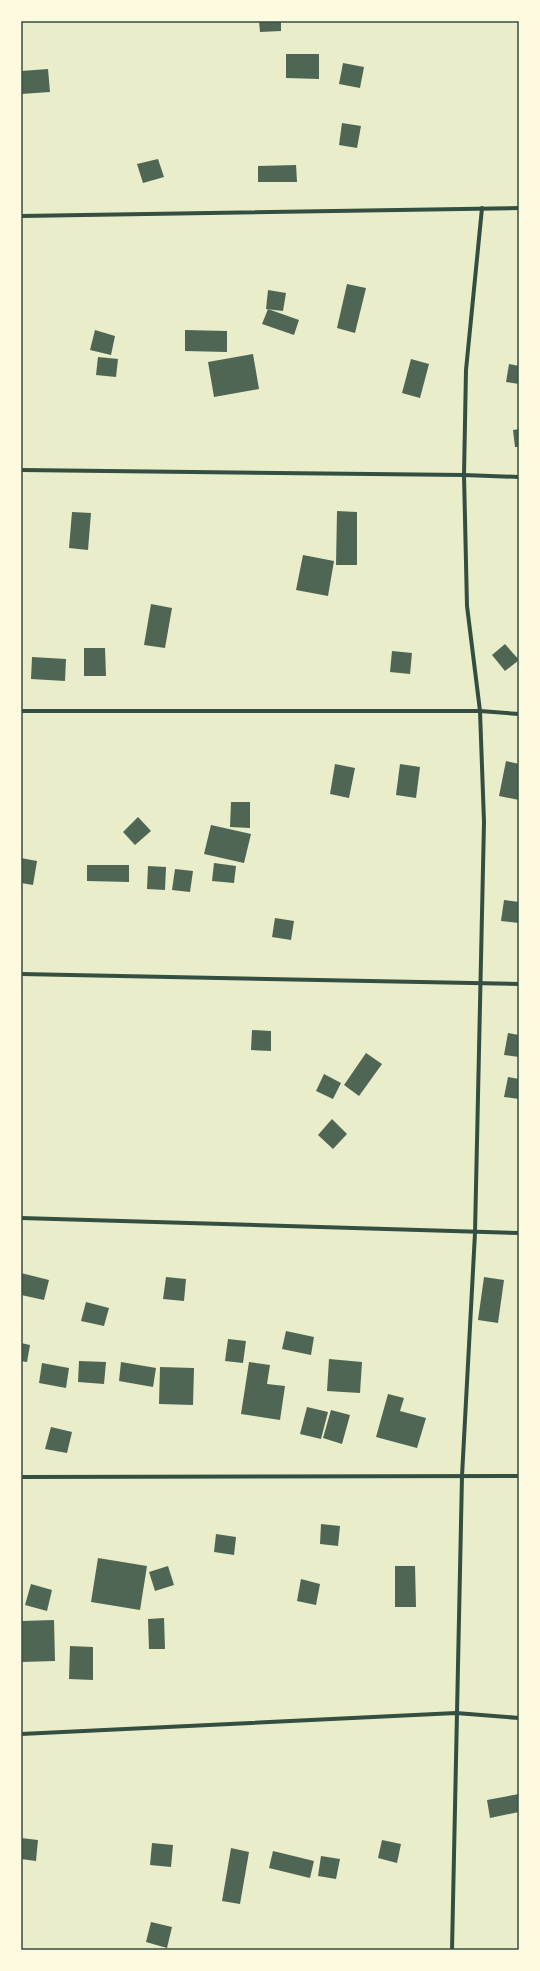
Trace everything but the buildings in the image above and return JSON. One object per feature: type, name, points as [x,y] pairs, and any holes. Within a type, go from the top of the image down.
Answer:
[{"type":"street","points":[[452,1950],[462,1476],[475,1233],[484,822],[480,711],[467,606],[464,475],[466,370],[482,208]]},
{"type":"street","points":[[21,216],[519,208]]},
{"type":"street","points":[[21,470],[464,475],[519,477]]},
{"type":"street","points":[[21,711],[480,711],[519,714]]},
{"type":"street","points":[[21,974],[519,984]]},
{"type":"street","points":[[21,1218],[475,1233],[519,1233]]},
{"type":"street","points":[[21,1477],[519,1476]]},
{"type":"street","points":[[21,1734],[456,1713],[519,1718]]}]
